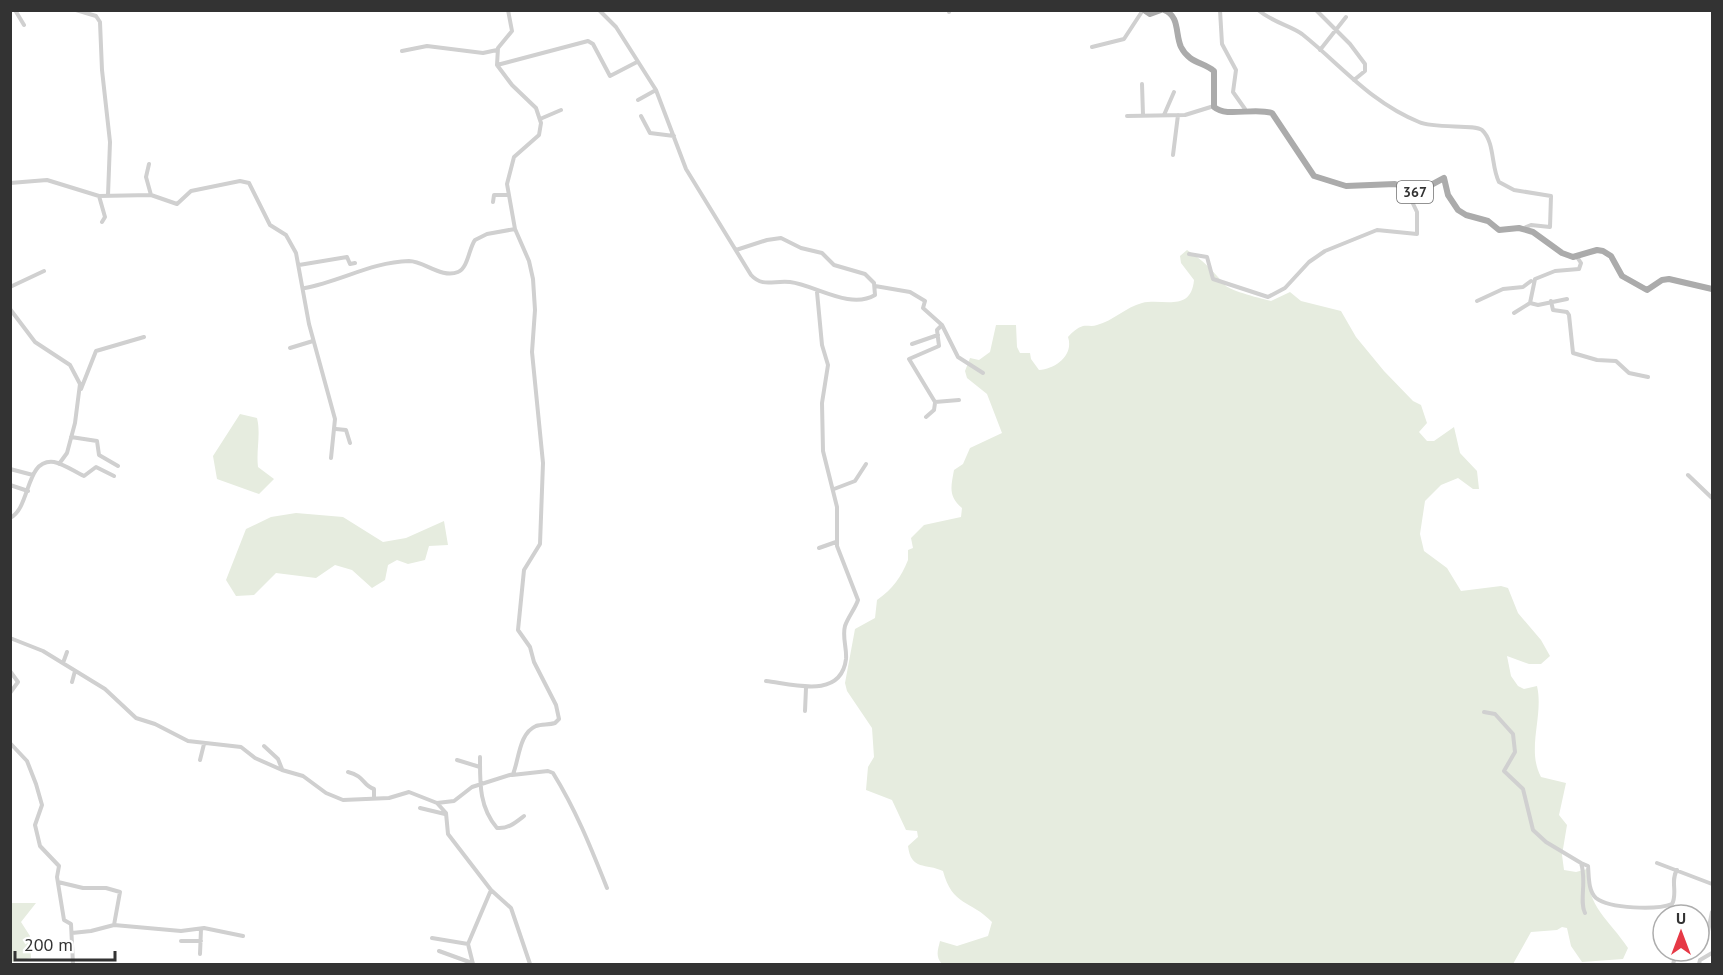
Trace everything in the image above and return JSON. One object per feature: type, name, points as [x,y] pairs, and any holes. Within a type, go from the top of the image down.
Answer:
[{"type":"main road","points":[[1144,10],[1150,14],[1163,10],[1174,19],[1185,53],[1193,62],[1214,70],[1214,106]]},
{"type":"main road","name":"367","points":[[1214,106],[1223,112],[1245,109],[1266,111],[1275,116],[1314,176],[1346,186],[1395,184],[1421,192],[1437,179],[1443,178],[1449,197],[1464,214],[1488,221],[1502,231],[1522,228],[1541,235],[1562,253],[1577,257]]},
{"type":"main road","points":[[1577,257],[1603,250],[1611,256],[1622,276],[1647,290],[1662,280],[1670,279],[1713,289]]},
{"type":"street","points":[[15,10],[24,26]]},
{"type":"street","points":[[76,10],[96,16],[100,22],[99,41],[110,142],[108,195]]},
{"type":"street","points":[[402,51],[428,46],[485,54],[497,50],[512,31],[508,10]]},
{"type":"street","points":[[598,10],[616,27],[656,90],[694,184],[748,272],[758,282],[790,282],[809,286],[817,292],[846,298],[867,298],[875,295],[875,286],[871,279],[862,272],[834,265],[822,253],[803,249],[781,238],[770,239],[736,250]]},
{"type":"street","points":[[1092,47],[1124,39],[1144,10]]},
{"type":"street","points":[[1220,10],[1222,44],[1235,68],[1232,89],[1245,109]]},
{"type":"street","points":[[1258,10],[1272,22],[1300,33],[1374,99],[1422,124],[1449,128],[1473,127],[1483,131],[1499,182],[1514,190],[1551,196],[1550,227],[1531,225],[1522,228]]},
{"type":"street","points":[[1316,10],[1365,64],[1365,71],[1354,80]]},
{"type":"street","points":[[1320,50],[1346,17]]},
{"type":"street","points":[[497,65],[588,41],[593,44],[610,76],[637,62]]},
{"type":"street","points":[[497,50],[497,65],[512,85],[536,108],[540,119],[539,135],[519,151],[512,161],[508,195],[515,229],[529,261],[533,279],[535,309],[531,344],[543,463],[540,542],[524,570],[518,630],[530,647],[534,662],[556,705],[559,719],[555,723],[537,726],[529,731],[511,775]]},
{"type":"street","points":[[1142,84],[1143,115]]},
{"type":"street","points":[[638,100],[656,90]]},
{"type":"street","points":[[1164,115],[1174,92]]},
{"type":"street","points":[[1127,116],[1190,114],[1214,106]]},
{"type":"street","points":[[540,119],[561,110]]},
{"type":"street","points":[[1173,155],[1178,115]]},
{"type":"street","points":[[641,117],[649,132],[674,136]]},
{"type":"street","points":[[149,164],[146,177],[151,195]]},
{"type":"street","points":[[10,183],[50,180],[99,196],[151,195],[177,204],[191,190],[246,181],[271,226],[282,231],[291,242],[299,265],[313,341],[333,407],[336,429],[332,458]]},
{"type":"street","points":[[1189,254],[1208,257],[1210,273],[1214,280],[1262,296],[1272,296],[1285,288],[1309,262],[1325,251],[1377,230],[1417,234],[1417,212],[1405,186]]},
{"type":"street","points":[[493,202],[493,195],[508,195]]},
{"type":"street","points":[[99,196],[105,217],[102,222]]},
{"type":"street","points":[[305,288],[391,262],[417,261],[433,269],[457,273],[462,270],[475,240],[487,234],[515,229]]},
{"type":"street","points":[[299,265],[347,257],[350,264],[355,263]]},
{"type":"street","points":[[1478,301],[1503,289],[1523,287],[1555,271],[1579,269],[1581,263],[1577,257]]},
{"type":"street","points":[[10,287],[44,271]]},
{"type":"street","points":[[1514,314],[1530,303],[1535,279]]},
{"type":"street","points":[[875,286],[918,296],[925,301],[923,308],[942,325],[958,357],[983,374]]},
{"type":"street","points":[[766,681],[806,688],[828,684],[842,671],[846,661],[845,626],[858,596],[846,575],[836,542],[837,507],[823,450],[822,403],[828,365],[822,345],[817,292]]},
{"type":"street","points":[[1530,303],[1538,305],[1567,299]]},
{"type":"street","points":[[1551,301],[1553,310],[1568,312],[1573,353],[1600,361],[1616,361],[1629,373],[1648,377]]},
{"type":"street","points":[[10,309],[35,342],[70,365],[81,389]]},
{"type":"street","points":[[927,417],[935,403],[909,359],[939,346],[937,330],[942,325]]},
{"type":"street","points":[[912,344],[938,335]]},
{"type":"street","points":[[59,464],[67,453],[81,389],[96,350],[144,337]]},
{"type":"street","points":[[290,348],[313,341]]},
{"type":"street","points":[[935,403],[959,400]]},
{"type":"street","points":[[336,429],[346,430],[350,443]]},
{"type":"street","points":[[71,437],[98,441],[99,455],[118,465]]},
{"type":"street","points":[[10,518],[19,511],[33,475],[43,464],[51,462],[59,464],[84,476],[95,466],[114,476]]},
{"type":"street","points":[[834,489],[855,481],[866,464]]},
{"type":"street","points":[[10,469],[33,475]]},
{"type":"street","points":[[1688,475],[1713,498]]},
{"type":"street","points":[[10,484],[27,491]]},
{"type":"street","points":[[819,548],[836,542]]},
{"type":"street","points":[[10,638],[43,651],[105,689],[136,718],[155,724],[188,741],[241,747],[255,758],[303,776],[326,794],[343,800],[389,798],[409,792],[437,803],[446,813],[448,834],[490,890],[511,908],[530,964]]},
{"type":"street","points":[[63,663],[67,652]]},
{"type":"street","points":[[10,671],[18,682],[10,693]]},
{"type":"street","points":[[72,682],[75,671]]},
{"type":"street","points":[[805,711],[806,688]]},
{"type":"street","points":[[1484,712],[1494,714],[1513,734],[1515,752],[1504,771],[1523,789],[1533,830],[1546,842],[1588,866],[1590,888],[1596,898],[1612,906],[1657,908],[1672,904],[1675,900],[1674,875],[1677,870]]},
{"type":"street","points":[[10,743],[27,761],[42,803],[36,827],[41,848],[59,866],[58,882],[64,920],[71,923],[73,964]]},
{"type":"street","points":[[200,760],[204,744]]},
{"type":"street","points":[[264,746],[278,759],[282,770]]},
{"type":"street","points":[[480,757],[483,804],[497,828],[512,825],[524,816]]},
{"type":"street","points":[[457,760],[480,767]]},
{"type":"street","points":[[437,803],[454,801],[470,789],[511,775],[548,771],[553,773],[582,822],[588,844],[607,888]]},
{"type":"street","points":[[348,772],[361,777],[369,787],[374,789],[374,798]]},
{"type":"street","points":[[420,808],[446,813]]},
{"type":"street","points":[[1581,863],[1585,877],[1582,904],[1585,913]]},
{"type":"street","points":[[1657,863],[1689,877],[1713,884]]},
{"type":"street","points":[[58,882],[119,892],[114,925]]},
{"type":"street","points":[[472,964],[468,944],[490,890]]},
{"type":"street","points":[[72,933],[93,931],[114,925],[181,931],[201,928],[243,936]]},
{"type":"street","points":[[200,954],[201,928]]},
{"type":"street","points":[[432,938],[468,944]]},
{"type":"street","points":[[181,941],[201,941]]},
{"type":"street","points":[[439,951],[472,964]]},
{"type":"street","points":[[1699,964],[1700,960],[1713,953]]},
{"type":"shaded area","points":[[1187,250],[1233,290],[1271,301],[1290,292],[1301,301],[1341,311],[1356,337],[1384,371],[1413,401],[1421,405],[1427,423],[1419,432],[1427,441],[1434,441],[1454,427],[1460,453],[1477,471],[1479,489],[1473,489],[1458,478],[1441,485],[1425,501],[1420,534],[1424,551],[1447,568],[1461,591],[1501,586],[1508,588],[1518,613],[1541,640],[1550,656],[1541,664],[1529,664],[1507,656],[1511,676],[1518,686],[1524,689],[1537,686],[1539,697],[1535,755],[1541,777],[1566,783],[1559,815],[1567,825],[1562,855],[1564,870],[1576,872],[1587,869],[1588,882],[1595,903],[1628,948],[1623,959],[1582,962],[1571,946],[1567,928],[1562,927],[1557,930],[1531,932],[1513,964],[942,964],[938,958],[940,941],[957,946],[988,936],[992,922],[951,891],[943,871],[920,865],[912,859],[908,846],[918,837],[917,831],[906,830],[892,800],[866,790],[868,767],[874,757],[872,728],[847,691],[845,683],[855,629],[875,618],[877,600],[892,587],[908,560],[908,550],[913,548],[911,538],[924,525],[961,517],[962,508],[954,499],[952,491],[954,470],[963,464],[970,448],[1002,433],[987,394],[967,378],[965,371],[970,358],[979,360],[990,352],[996,325],[1016,325],[1017,347],[1020,353],[1030,353],[1031,359],[1039,370],[1052,367],[1066,355],[1068,337],[1079,328],[1103,323],[1142,303],[1175,302],[1188,297],[1194,280],[1181,263],[1180,256]]},
{"type":"shaded area","points":[[240,414],[257,418],[258,467],[274,479],[259,494],[217,479],[213,456]]},
{"type":"shaded area","points":[[296,513],[343,517],[383,542],[406,538],[444,521],[448,545],[429,546],[425,560],[408,564],[397,560],[388,565],[385,580],[372,588],[352,570],[335,565],[316,578],[276,573],[254,595],[236,596],[226,580],[246,529],[271,517]]},
{"type":"shaded area","points":[[11,903],[36,903],[21,922],[30,936],[31,958],[11,964]]}]
